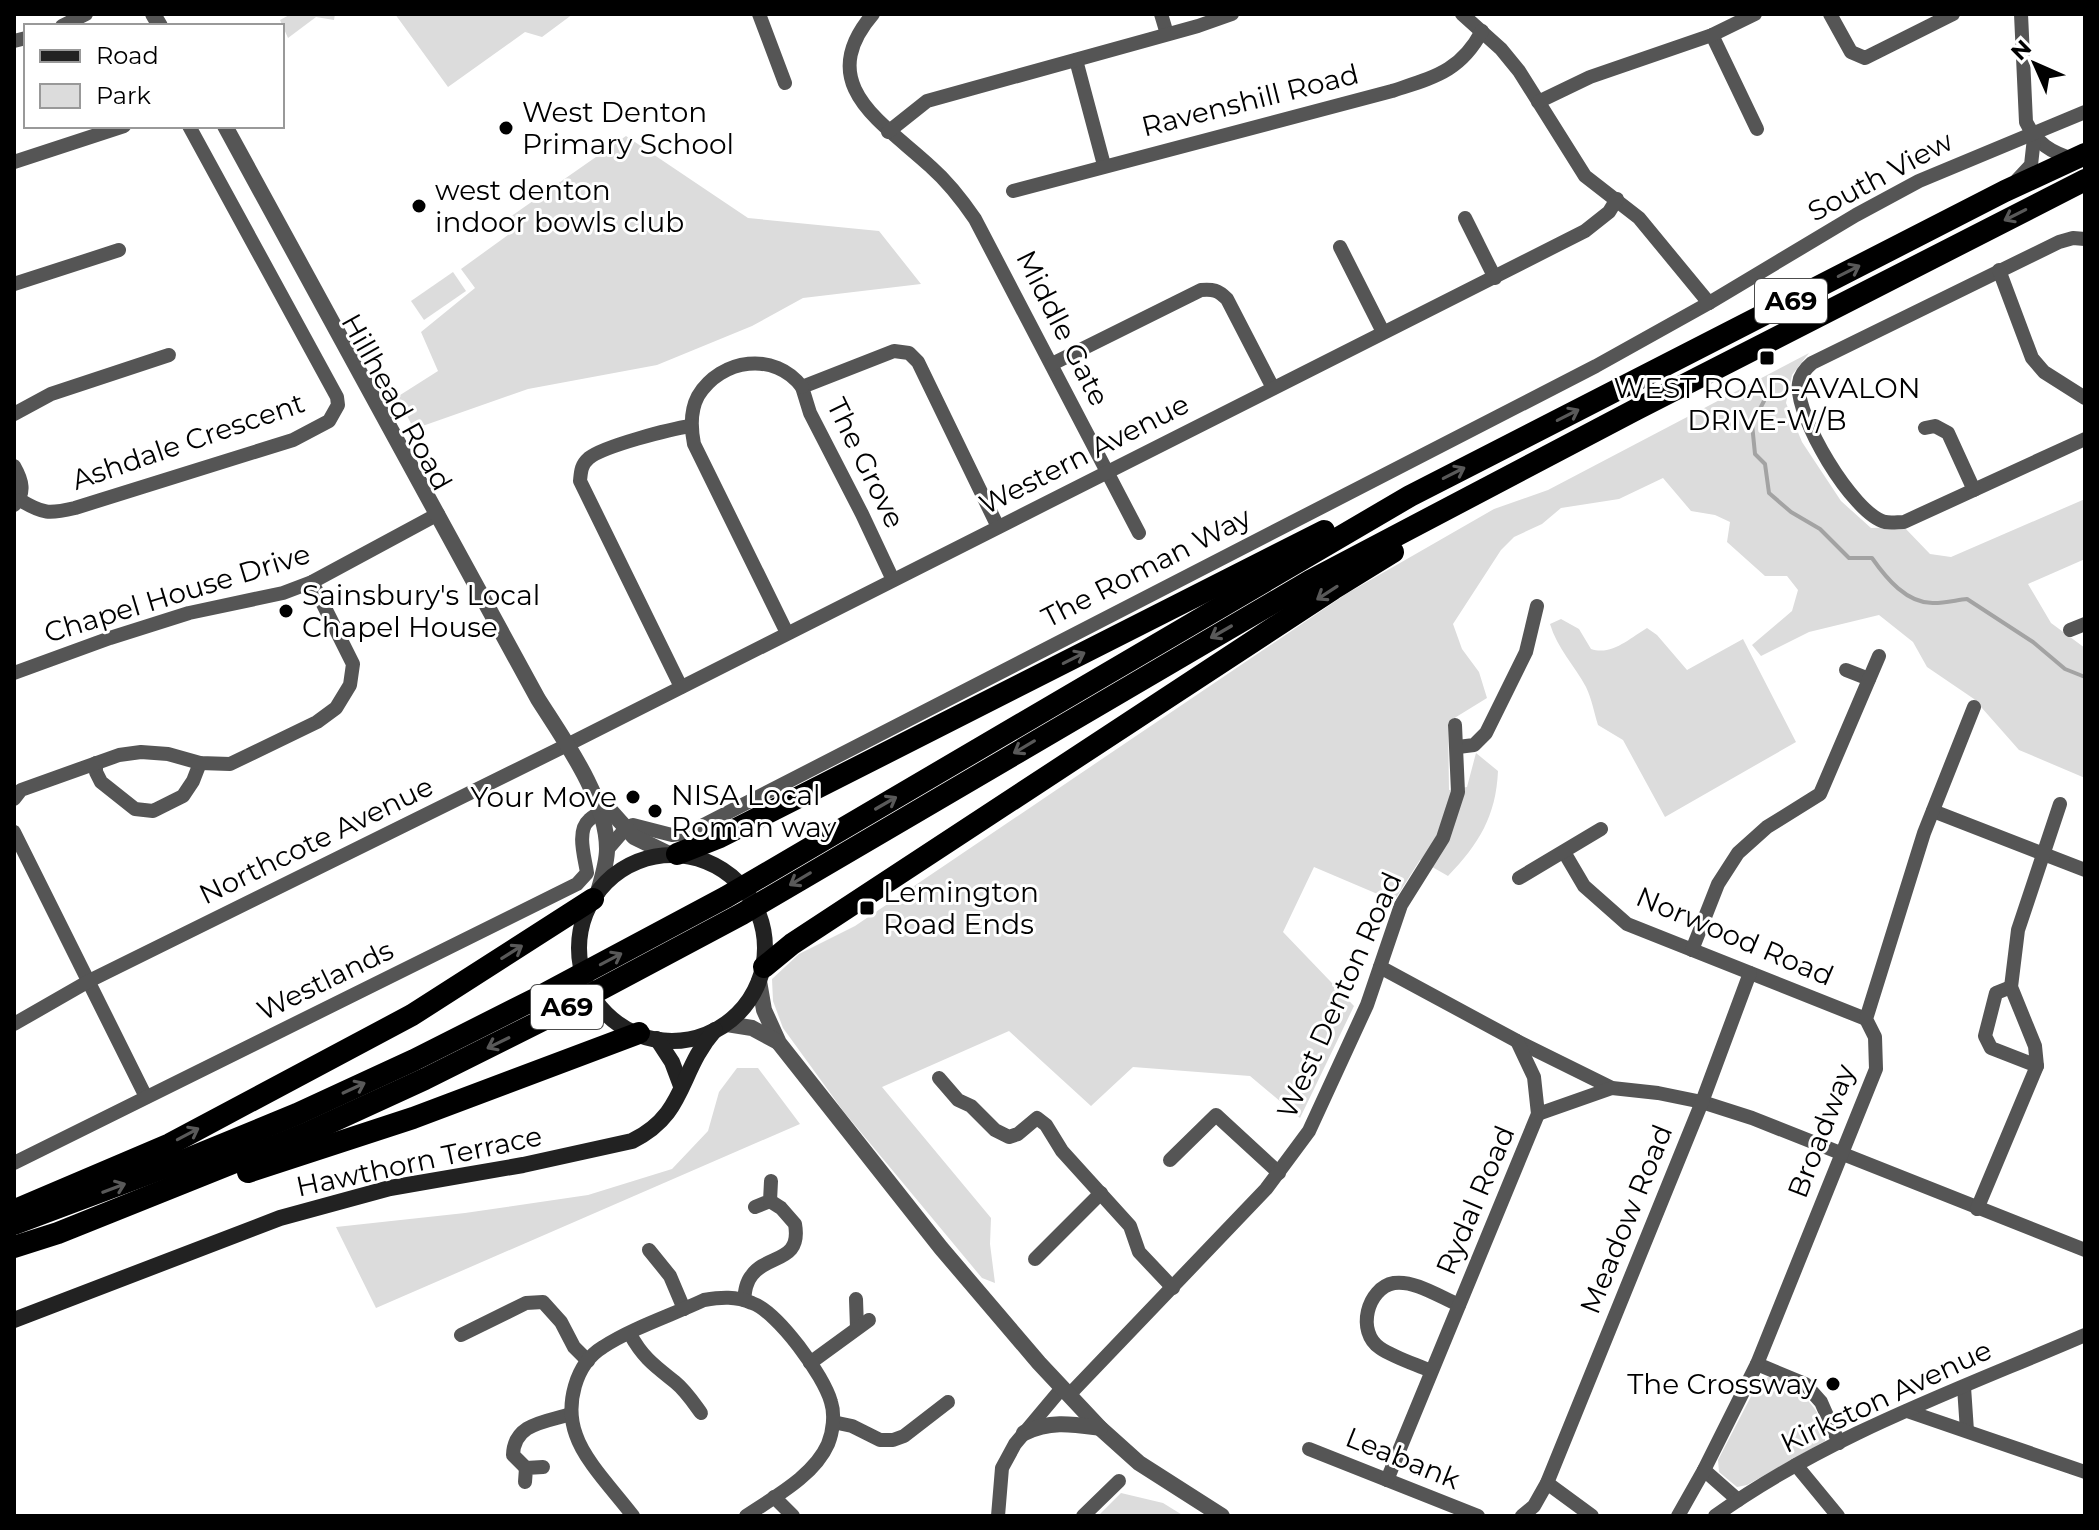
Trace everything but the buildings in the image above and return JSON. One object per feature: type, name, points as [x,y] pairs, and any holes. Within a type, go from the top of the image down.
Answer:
[{"type":"highway","name":"A69","points":[[14,1224],[297,1114],[535,999],[726,897],[1410,496],[2005,191],[2079,157]]},
{"type":"highway","name":"A69","points":[[14,1247],[58,1233],[305,1134],[545,1019],[742,914],[1310,581],[1635,410],[2085,180]]},
{"type":"highway","points":[[762,974],[805,935],[1333,589],[1635,410]]},
{"type":"highway","points":[[673,854],[720,837],[1337,525],[1410,496]]},
{"type":"highway","points":[[14,1211],[170,1144],[412,1015],[596,895]]},
{"type":"highway","points":[[58,1233],[413,1118],[648,1036]]},
{"type":"main road","points":[[648,1036],[688,1039],[721,1027],[746,1005],[762,974],[766,954],[764,932],[745,895],[725,871],[702,858],[673,854],[637,861],[625,868],[596,895],[586,914],[580,949],[583,982],[593,999],[606,1013],[648,1036],[672,1062],[681,1086]]},
{"type":"main road","name":"Hawthorn Terrace","points":[[14,1320],[280,1218],[390,1188],[523,1165],[632,1141],[648,1133],[669,1114],[699,1049],[721,1027]]},
{"type":"street","points":[[66,24],[86,14]]},
{"type":"street","points":[[759,14],[785,83]]},
{"type":"street","name":"Middle Gate","points":[[873,14],[856,38],[851,52],[854,86],[862,102],[888,132],[930,166],[956,193],[993,249],[1139,533]]},
{"type":"street","points":[[1161,14],[1167,34]]},
{"type":"street","points":[[888,132],[927,101],[1232,14]]},
{"type":"street","points":[[1462,14],[1519,71],[1585,176],[1639,218],[1709,303]]},
{"type":"street","points":[[1538,102],[1590,77],[1712,35],[1755,14]]},
{"type":"street","points":[[1830,14],[1851,52],[1865,58],[1953,14]]},
{"type":"street","points":[[2005,191],[2031,165],[2033,135],[2024,110],[2021,14]]},
{"type":"street","name":"Ravenshill Road","points":[[1013,191],[1392,91],[1444,74],[1472,50],[1482,31]]},
{"type":"street","points":[[1712,35],[1757,129]]},
{"type":"street","points":[[1076,60],[1104,165]]},
{"type":"street","name":"South View","points":[[1709,303],[1919,181],[2085,112]]},
{"type":"street","points":[[14,162],[118,128]]},
{"type":"street","name":"Ashdale Crescent","points":[[17,502],[49,514],[75,508],[293,440],[329,421],[335,414],[337,397],[190,128]]},
{"type":"street","name":"Hillhead Road","points":[[216,128],[604,811],[641,842],[673,854]]},
{"type":"street","name":"Hillhead Road","points":[[226,128],[435,516]]},
{"type":"street","points":[[2033,135],[2053,153],[2079,157]]},
{"type":"street","name":"Western Avenue","points":[[567,745],[1495,278],[1598,223],[1617,199]]},
{"type":"street","points":[[1465,218],[1495,278]]},
{"type":"street","points":[[2085,239],[2059,242],[1812,363],[1801,376],[1799,384],[1799,399],[1810,428],[1838,478],[1858,502],[1883,521],[1904,522],[2085,439]]},
{"type":"street","points":[[1340,247],[1383,332]]},
{"type":"street","points":[[14,284],[119,250]]},
{"type":"street","points":[[1999,270],[2032,358],[2044,372],[2085,398]]},
{"type":"street","points":[[1052,364],[1201,290],[1212,289],[1227,299],[1273,388]]},
{"type":"street","name":"The Roman Way","points":[[626,828],[638,824],[672,835],[688,833],[1596,366],[1709,303]]},
{"type":"street","name":"The Grove","points":[[893,580],[810,413],[802,387],[894,351],[909,353],[918,362],[998,527]]},
{"type":"street","points":[[14,414],[51,394],[169,355]]},
{"type":"street","points":[[787,633],[694,444],[691,426],[697,398],[710,380],[727,369],[749,363],[771,364],[788,372],[802,387]]},
{"type":"street","points":[[681,687],[580,481],[581,467],[590,457],[666,429],[691,426]]},
{"type":"street","points":[[1925,428],[1935,426],[1948,433],[1974,490]]},
{"type":"street","points":[[14,466],[23,486],[17,502]]},
{"type":"street","name":"Chapel House Drive","points":[[14,673],[176,617],[283,593],[312,582],[435,516]]},
{"type":"street","points":[[14,799],[21,790],[119,755],[141,752],[168,754],[200,763],[230,764],[317,722],[336,708],[350,685],[353,664],[312,582]]},
{"type":"street","points":[[1458,747],[1474,745],[1486,733],[1526,652],[1537,606]]},
{"type":"street","points":[[2070,630],[2085,624]]},
{"type":"street","points":[[1692,950],[1718,884],[1738,853],[1767,827],[1820,794],[1879,656]]},
{"type":"street","points":[[1846,670],[1869,679]]},
{"type":"street","points":[[1866,1019],[1933,811],[1974,707]]},
{"type":"street","name":"West Denton Road","points":[[998,1516],[1002,1468],[1015,1444],[1173,1288],[1279,1173],[1309,1131],[1367,1005],[1401,905],[1443,838],[1458,792],[1455,725]]},
{"type":"street","name":"Northcote Avenue","points":[[14,1024],[89,981],[567,745]]},
{"type":"street","points":[[96,763],[101,782],[135,809],[153,811],[183,796],[200,763]]},
{"type":"street","points":[[1977,1209],[2037,1066],[2035,1046],[2011,987],[2018,930],[2060,804]]},
{"type":"street","name":"Hillhead Road","points":[[596,895],[607,850],[604,811]]},
{"type":"street","name":"Westlands","points":[[14,1163],[577,884],[587,873],[583,830],[590,819],[604,811]]},
{"type":"street","points":[[1933,811],[2085,870]]},
{"type":"street","points":[[607,850],[626,828]]},
{"type":"street","points":[[1519,878],[1601,829]]},
{"type":"street","points":[[14,832],[146,1097]]},
{"type":"street","name":"Norwood Road","points":[[1564,852],[1584,886],[1627,924],[1866,1019]]},
{"type":"street","points":[[1380,967],[1612,1088],[1702,1102],[1752,1118],[2085,1250]]},
{"type":"street","name":"Meadow Road","points":[[1547,1483],[1702,1102],[1750,973]]},
{"type":"street","points":[[762,974],[764,1010],[779,1043],[941,1248],[1039,1363],[1100,1428],[1139,1463],[1222,1516]]},
{"type":"street","points":[[2011,987],[1996,993],[1985,1036],[1991,1048],[2037,1066]]},
{"type":"street","name":"Broadway","points":[[1678,1516],[1757,1364],[1876,1069],[1875,1037],[1866,1019]]},
{"type":"street","points":[[721,1027],[752,1028],[779,1043]]},
{"type":"street","points":[[1517,1041],[1534,1077],[1538,1114],[1612,1088]]},
{"type":"street","points":[[939,1078],[958,1100],[971,1106],[995,1130],[1009,1137],[1018,1134],[1037,1118],[1046,1125],[1062,1151],[1130,1226],[1139,1252],[1173,1288]]},
{"type":"street","name":"Rydal Road","points":[[1387,1480],[1538,1114]]},
{"type":"street","points":[[1170,1160],[1216,1115],[1279,1173]]},
{"type":"street","points":[[770,1201],[771,1181]]},
{"type":"street","points":[[1035,1259],[1101,1193]]},
{"type":"street","points":[[755,1207],[770,1201]]},
{"type":"street","points":[[744,1300],[751,1276],[785,1255],[795,1242],[795,1224],[770,1201]]},
{"type":"street","points":[[649,1250],[670,1276],[684,1309]]},
{"type":"street","name":"Rydal Road","points":[[1431,1371],[1378,1347],[1367,1333],[1365,1317],[1377,1293],[1391,1283],[1410,1283],[1459,1305]]},
{"type":"street","points":[[633,1516],[576,1435],[571,1414],[573,1390],[580,1372],[601,1347],[704,1300],[720,1297],[744,1300],[767,1310],[777,1319],[827,1389],[832,1405],[833,1422],[822,1455],[811,1469],[746,1516]]},
{"type":"street","points":[[810,1363],[863,1324],[856,1299]]},
{"type":"street","points":[[461,1335],[526,1303],[543,1302],[561,1322],[574,1347],[588,1361]]},
{"type":"street","points":[[630,1334],[640,1352],[681,1388],[701,1413]]},
{"type":"street","name":"Kirkston Avenue","points":[[1715,1516],[1796,1465],[1839,1443],[2085,1335]]},
{"type":"street","points":[[1757,1364],[1805,1384],[1821,1402],[1839,1443]]},
{"type":"street","points":[[1964,1387],[1967,1431]]},
{"type":"street","points":[[833,1422],[852,1426],[880,1440],[893,1440],[904,1436],[948,1402]]},
{"type":"street","points":[[1907,1411],[2085,1472]]},
{"type":"street","points":[[543,1467],[526,1475],[513,1455],[516,1439],[522,1431],[571,1414]]},
{"type":"street","points":[[1024,1433],[1039,1425],[1058,1422],[1100,1428]]},
{"type":"street","name":"Leabank","points":[[1309,1449],[1478,1516]]},
{"type":"street","points":[[1796,1465],[1838,1516]]},
{"type":"street","points":[[1704,1470],[1738,1500]]},
{"type":"street","points":[[1083,1516],[1119,1481]]},
{"type":"street","points":[[1522,1516],[1534,1506],[1547,1483],[1592,1516]]},
{"type":"street","points":[[774,1497],[793,1516]]},
{"type":"green space","points":[[291,14],[335,14],[334,20],[316,17],[288,38],[280,20]]},
{"type":"green space","points":[[395,14],[573,14],[542,37],[525,32],[448,87]]},
{"type":"green space","points":[[626,136],[748,218],[879,231],[921,284],[803,298],[752,326],[657,365],[528,389],[414,429],[397,397],[438,371],[421,332],[475,288],[461,269],[508,235],[510,217]]},
{"type":"green space","points":[[453,272],[466,291],[424,320],[411,301]]},
{"type":"green space","points":[[1809,353],[1792,375],[1786,403],[1802,442],[1841,501],[1871,528],[1904,527],[1930,554],[1951,557],[2085,499],[2085,559],[2028,584],[2051,623],[2085,648],[2085,778],[2019,750],[1974,699],[1927,667],[1913,642],[1879,615],[1809,632],[1761,656],[1752,645],[1792,611],[1798,590],[1787,576],[1765,576],[1727,542],[1730,522],[1715,515],[1691,511],[1663,478],[1619,499],[1561,508],[1542,524],[1514,537],[1501,550],[1453,624],[1462,649],[1479,672],[1487,698],[1448,722],[1449,790],[1467,787],[1476,753],[1498,771],[1494,802],[1477,841],[1448,876],[1420,860],[1394,901],[1314,867],[1283,932],[1354,1006],[1300,1118],[1250,1076],[1133,1067],[1091,1106],[1009,1031],[882,1087],[991,1218],[990,1244],[995,1283],[982,1278],[844,1112],[783,1028],[773,1001],[772,979],[799,954],[855,926],[1346,594],[1494,509],[1548,490]]},
{"type":"green space","points":[[1561,619],[1579,629],[1591,649],[1599,651],[1620,645],[1647,628],[1657,635],[1687,670],[1743,639],[1796,742],[1665,817],[1623,740],[1598,725],[1586,687],[1550,624]]},
{"type":"green space","points":[[737,1068],[758,1068],[800,1124],[376,1308],[336,1227],[588,1195],[672,1169],[708,1131],[719,1092]]},
{"type":"green space","points":[[1771,1376],[1808,1401],[1820,1419],[1825,1441],[1747,1485],[1737,1487],[1719,1472],[1718,1460],[1759,1381]]},
{"type":"green space","points":[[1121,1493],[1163,1503],[1184,1516],[1098,1516]]},
{"type":"waterway","points":[[1764,401],[1752,424],[1755,454],[1765,464],[1769,493],[1791,512],[1820,529],[1849,558],[1872,558],[1906,594],[1934,603],[1967,599],[2033,642],[2065,669],[2085,677]]},
{"type":"place","name":"West Denton Primary School","points":[[506,128]]},
{"type":"place","name":"west denton indoor bowls club","points":[[419,206]]},
{"type":"place","name":"WEST ROAD-AVALON DRIVE-W/B","points":[[1767,358]]},
{"type":"place","name":"Sainsbury's Local Chapel House","points":[[286,611]]},
{"type":"place","name":"Your Move","points":[[633,797]]},
{"type":"place","name":"NISA Local Roman way","points":[[655,811]]},
{"type":"place","name":"Lemington Road Ends","points":[[867,908]]},
{"type":"place","name":"The Crossway","points":[[1833,1384]]}]
